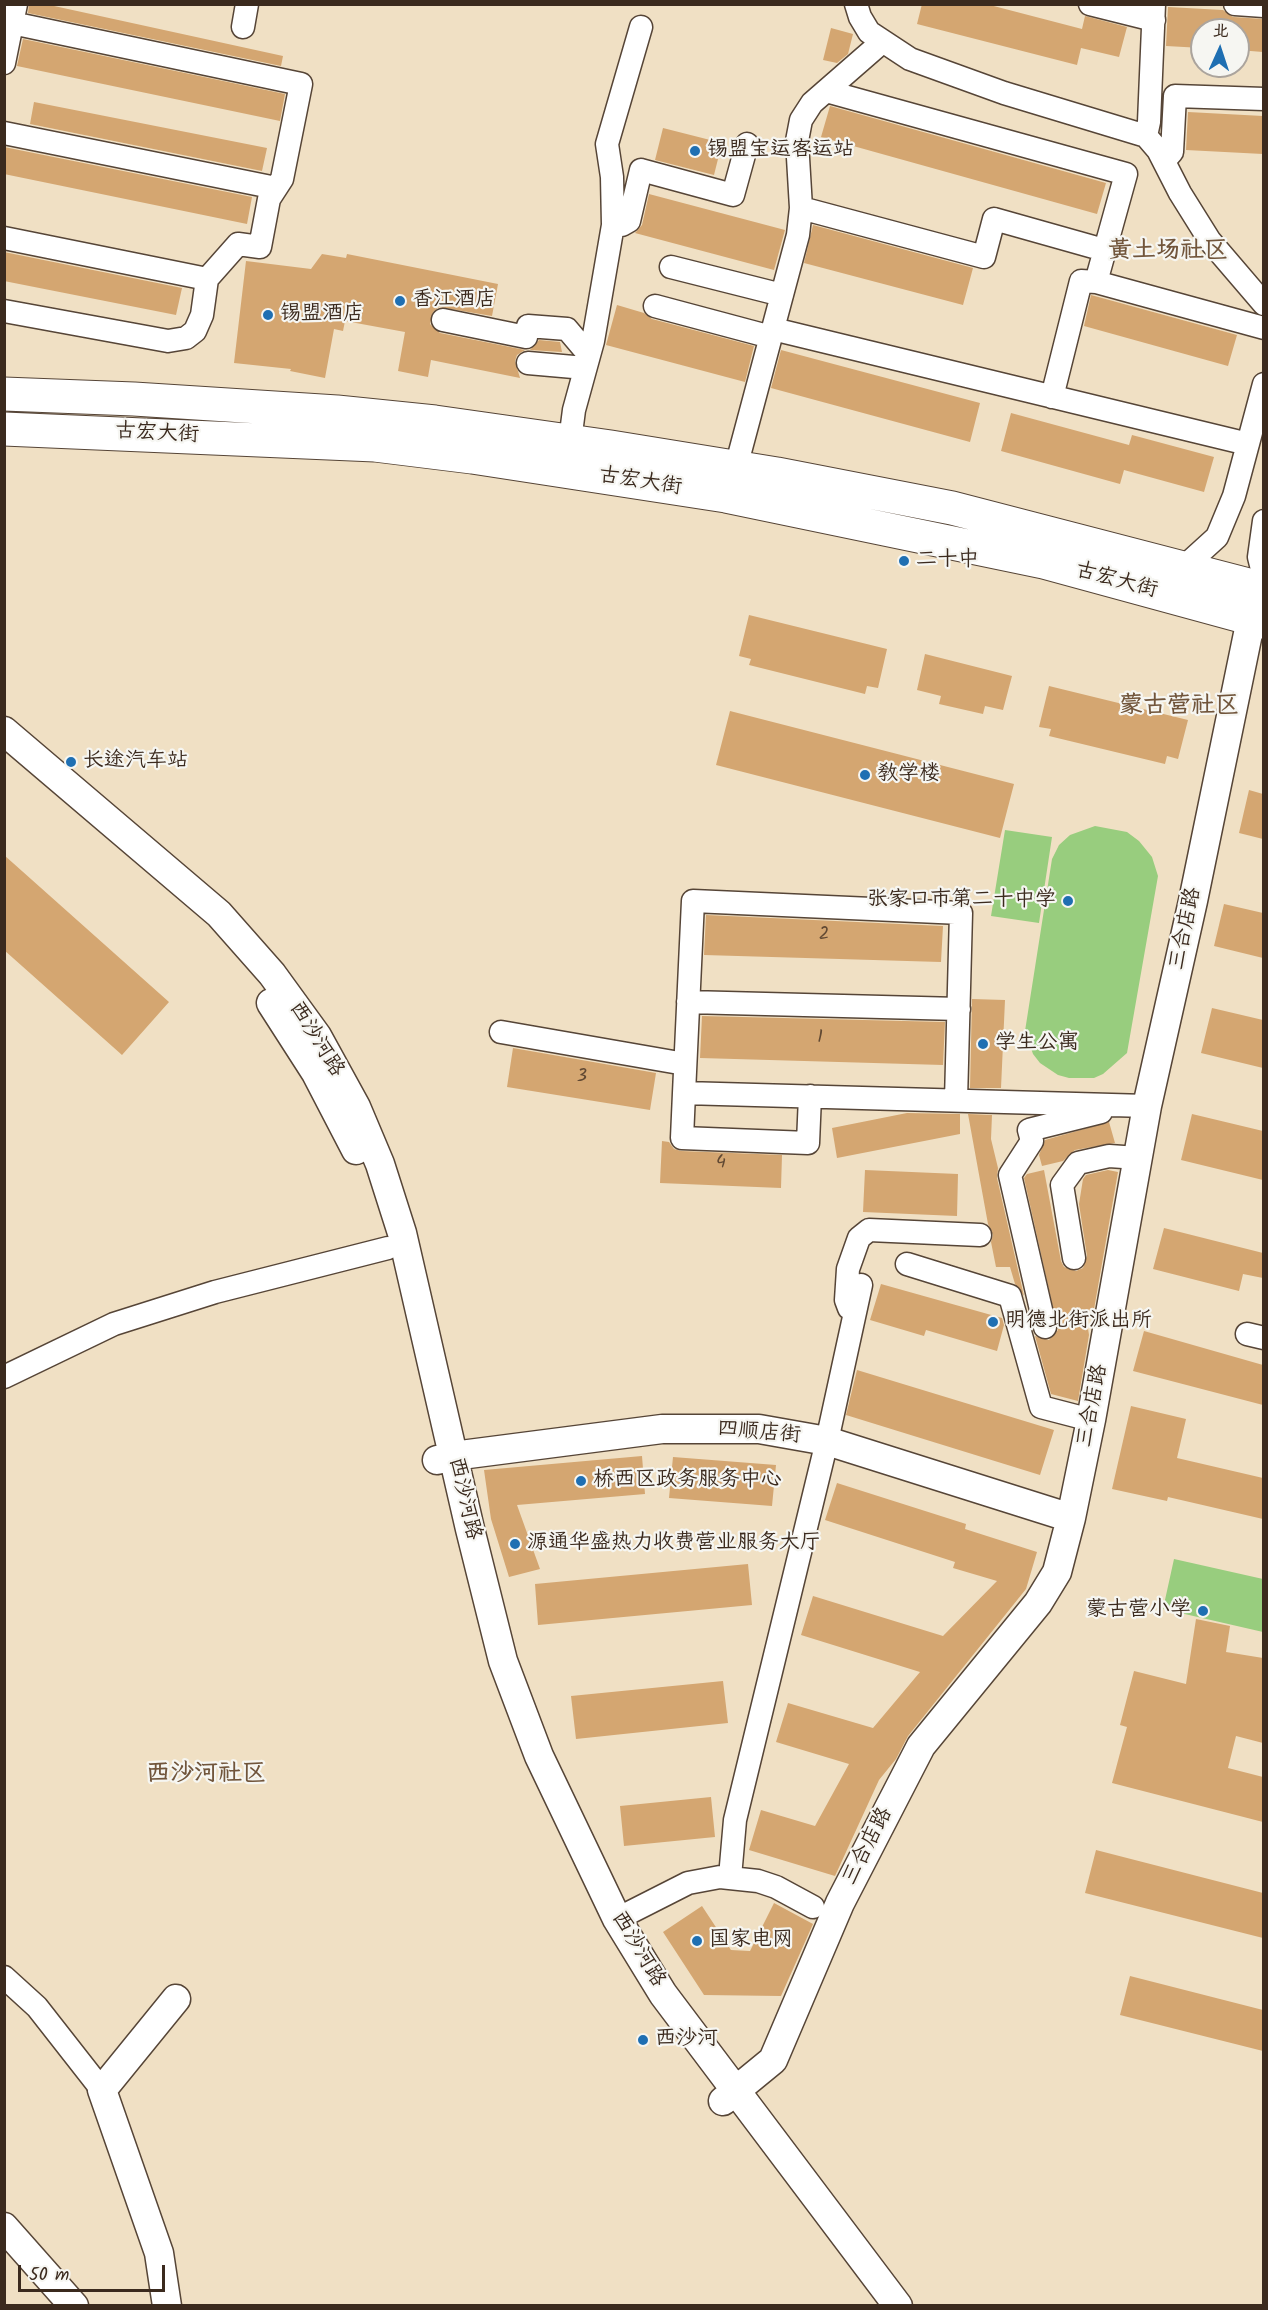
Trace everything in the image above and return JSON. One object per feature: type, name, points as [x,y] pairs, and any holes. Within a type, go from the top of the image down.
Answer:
[{"type":"main road","name":"古宏大街","points":[[4,394],[134,399],[337,412],[435,422],[570,441],[736,467],[952,508],[1263,589]]},
{"type":"main road","name":"古宏大街","points":[[4,429],[375,446],[495,460],[726,496],[905,531],[1044,562],[1257,621]]},
{"type":"street","points":[[243,27],[247,4]]},
{"type":"street","points":[[856,4],[860,17],[870,32],[910,59],[1004,93],[1146,136],[1164,161],[1180,193],[1210,241],[1263,304]]},
{"type":"street","points":[[1090,4],[1154,12],[1149,122],[1146,136]]},
{"type":"street","points":[[1235,4],[1263,6]]},
{"type":"street","points":[[4,63],[14,14],[301,84],[282,179],[269,199],[260,247],[238,244],[207,279],[202,315],[195,331],[177,341],[4,311]]},
{"type":"street","points":[[570,441],[613,225],[613,186],[607,144],[641,27]]},
{"type":"street","points":[[736,467],[798,235],[801,208],[797,168],[801,120],[812,103],[882,42]]},
{"type":"street","points":[[826,91],[1126,174],[1096,282]]},
{"type":"street","points":[[1164,161],[1172,152],[1175,96],[1263,99]]},
{"type":"street","points":[[4,133],[276,188]]},
{"type":"street","points":[[613,225],[622,225],[629,221],[641,170],[733,195],[747,144]]},
{"type":"street","points":[[801,208],[984,257],[994,219],[1104,250]]},
{"type":"street","points":[[4,238],[207,279]]},
{"type":"street","points":[[671,267],[782,296]]},
{"type":"street","points":[[1052,397],[1081,281],[1096,282],[1263,328]]},
{"type":"street","points":[[655,306],[1248,444]]},
{"type":"street","points":[[443,320],[526,337],[528,326],[567,329],[587,362]]},
{"type":"street","points":[[528,363],[587,362]]},
{"type":"street","points":[[1184,567],[1217,537],[1234,496],[1263,384]]},
{"type":"street","points":[[1263,520],[1258,557],[1263,577]]},
{"type":"street","name":"三合店路","points":[[730,2095],[773,2060],[840,1903],[921,1746],[1038,1602],[1057,1572],[1071,1518],[1091,1420],[1147,1106],[1257,621]]},
{"type":"street","name":"西沙河路","points":[[4,731],[219,914],[272,974],[316,1036],[356,1107],[380,1164],[402,1233],[469,1599],[494,1686],[525,1769],[593,1909],[656,2012],[730,2095],[898,2306]]},
{"type":"street","name":"西沙河路","points":[[4,751],[207,926],[261,988],[316,1073],[363,1164],[503,1661],[539,1756],[617,1919],[663,1994],[873,2306]]},
{"type":"street","points":[[810,1096],[808,1143],[682,1138],[693,901],[961,913],[956,1100]]},
{"type":"street","points":[[688,1002],[958,1010]]},
{"type":"street","points":[[501,1032],[685,1064]]},
{"type":"street","points":[[684,1093],[956,1100],[1049,1113],[1105,1111]]},
{"type":"street","points":[[1045,1327],[1010,1175],[1032,1141],[1029,1130],[1049,1113],[1147,1106]]},
{"type":"street","points":[[1074,1258],[1062,1185],[1078,1163],[1109,1156],[1138,1158]]},
{"type":"street","points":[[854,1321],[846,1300],[848,1269],[859,1239],[869,1230],[980,1235]]},
{"type":"street","points":[[4,1377],[114,1324],[215,1293],[388,1248]]},
{"type":"street","points":[[906,1264],[1010,1296],[1041,1407],[1091,1420]]},
{"type":"street","points":[[730,1877],[735,1820],[827,1441],[861,1285]]},
{"type":"street","name":"四顺店街","points":[[445,1458],[662,1429],[759,1429],[827,1441],[1071,1518]]},
{"type":"street","points":[[617,1919],[688,1883],[730,1877],[776,1887],[813,1906]]},
{"type":"street","points":[[4,1977],[37,2007],[102,2090],[159,2253],[167,2306]]},
{"type":"street","points":[[102,2090],[176,2000]]},
{"type":"street","points":[[4,2227],[74,2306]]},
{"type":"green space","points":[[1095,826],[1127,832],[1139,841],[1152,857],[1158,876],[1127,1053],[1103,1074],[1094,1078],[1069,1078],[1058,1075],[1040,1063],[1033,1054],[1025,1031],[1052,859],[1059,845],[1070,835]]},
{"type":"green space","points":[[1005,830],[1052,837],[1039,923],[991,916]]},
{"type":"green space","points":[[1174,1559],[1263,1579],[1263,1632],[1163,1609]]},
{"type":"building","points":[[29,4],[45,4],[283,56],[281,66],[28,13]]},
{"type":"building","points":[[922,4],[986,4],[1082,29],[1085,16],[1127,27],[1119,57],[1081,48],[1077,65],[917,24]]},
{"type":"building","points":[[1168,7],[1223,10],[1233,17],[1248,18],[1190,18],[1190,47],[1166,46]]},
{"type":"building","points":[[1250,18],[1263,19],[1263,52],[1250,51]]},
{"type":"building","points":[[831,28],[853,34],[848,54],[837,63],[823,60]]},
{"type":"building","points":[[23,39],[285,94],[280,121],[17,66]]},
{"type":"building","points":[[34,102],[267,148],[262,171],[30,124]]},
{"type":"building","points":[[830,106],[1106,183],[1097,214],[821,137]]},
{"type":"building","points":[[1188,112],[1263,116],[1263,154],[1186,150]]},
{"type":"building","points":[[663,128],[722,143],[714,175],[655,160]]},
{"type":"building","points":[[4,147],[252,197],[247,224],[4,174]]},
{"type":"building","points":[[649,194],[785,230],[774,270],[635,233],[642,225]]},
{"type":"building","points":[[813,225],[973,268],[963,305],[804,263]]},
{"type":"building","points":[[4,252],[182,288],[176,315],[4,281]]},
{"type":"building","name":"香江酒店","points":[[322,254],[346,258],[347,254],[498,284],[492,316],[439,307],[433,312],[430,324],[440,333],[525,350],[517,355],[515,361],[520,378],[431,360],[428,377],[398,371],[405,332],[345,321],[343,331],[334,329],[325,378],[290,371],[291,369],[234,363],[246,261],[311,269]]},
{"type":"building","points":[[1091,295],[1237,335],[1228,366],[1084,326]]},
{"type":"building","points":[[617,305],[644,313],[652,319],[754,346],[745,382],[606,345]]},
{"type":"building","points":[[539,340],[560,342],[562,352],[530,350]]},
{"type":"building","points":[[781,350],[980,403],[970,442],[771,388]]},
{"type":"building","points":[[1011,413],[1129,445],[1132,435],[1214,457],[1204,492],[1124,470],[1120,484],[1001,451]]},
{"type":"building","points":[[749,615],[887,649],[878,688],[867,686],[865,694],[749,665],[751,659],[739,656]]},
{"type":"building","points":[[925,654],[1012,676],[1003,710],[985,706],[983,714],[939,704],[941,696],[917,690]]},
{"type":"building","points":[[1049,686],[1188,720],[1178,759],[1167,756],[1165,764],[1049,736],[1051,729],[1039,727]]},
{"type":"building","name":"教学楼","points":[[730,711],[1014,784],[1000,838],[716,765]]},
{"type":"building","points":[[1249,790],[1263,794],[1263,839],[1239,833]]},
{"type":"building","points":[[4,855],[169,1002],[122,1055],[4,950]]},
{"type":"building","points":[[1224,904],[1263,913],[1263,958],[1214,946]]},
{"type":"building","points":[[706,915],[943,926],[941,962],[704,955]]},
{"type":"building","name":"学生公寓","points":[[972,999],[1005,1000],[1001,1088],[970,1088]]},
{"type":"building","points":[[1212,1008],[1263,1020],[1263,1068],[1201,1053]]},
{"type":"building","points":[[702,1016],[945,1022],[943,1065],[700,1058]]},
{"type":"building","points":[[513,1048],[656,1073],[650,1110],[507,1087]]},
{"type":"building","points":[[907,1113],[960,1114],[960,1134],[837,1158],[832,1128]]},
{"type":"building","points":[[968,1114],[992,1115],[991,1139],[998,1168],[997,1178],[1024,1296],[1015,1284],[1010,1267],[996,1267],[991,1242],[993,1235],[988,1224]]},
{"type":"building","points":[[1192,1114],[1263,1131],[1263,1180],[1181,1160]]},
{"type":"building","points":[[1109,1122],[1115,1143],[1075,1150],[1063,1161],[1042,1166],[1039,1155],[1045,1140]]},
{"type":"building","points":[[662,1141],[669,1142],[674,1149],[681,1151],[782,1155],[781,1188],[660,1183]]},
{"type":"building","points":[[865,1170],[958,1174],[957,1216],[863,1212]]},
{"type":"building","points":[[1044,1170],[1061,1261],[1064,1267],[1076,1271],[1083,1268],[1087,1256],[1079,1204],[1083,1179],[1086,1175],[1108,1170],[1118,1172],[1093,1315],[1086,1315],[1089,1335],[1078,1401],[1051,1394],[1035,1336],[1049,1340],[1058,1330],[1024,1178],[1027,1174]]},
{"type":"building","points":[[1164,1228],[1263,1253],[1263,1278],[1243,1274],[1239,1291],[1153,1269]]},
{"type":"building","points":[[881,1284],[1002,1318],[1004,1325],[997,1351],[926,1330],[924,1336],[870,1320]]},
{"type":"building","points":[[1144,1331],[1263,1365],[1263,1405],[1133,1371]]},
{"type":"building","points":[[857,1370],[1054,1430],[1040,1475],[846,1415]]},
{"type":"building","points":[[1131,1406],[1186,1419],[1177,1458],[1263,1478],[1263,1519],[1168,1497],[1167,1501],[1112,1489]]},
{"type":"building","points":[[642,1456],[645,1494],[517,1505],[540,1569],[509,1577],[491,1519],[484,1470]]},
{"type":"building","points":[[673,1457],[776,1465],[772,1506],[669,1498]]},
{"type":"building","points":[[837,1483],[966,1524],[965,1529],[1037,1552],[1026,1589],[908,1736],[896,1759],[879,1780],[835,1876],[749,1850],[761,1810],[815,1826],[849,1764],[776,1742],[788,1703],[873,1728],[920,1672],[801,1635],[813,1596],[943,1636],[997,1581],[953,1568],[955,1562],[825,1520]]},
{"type":"building","points":[[748,1564],[752,1605],[538,1625],[535,1584]]},
{"type":"building","points":[[1196,1619],[1230,1626],[1226,1652],[1263,1658],[1263,1743],[1236,1736],[1228,1768],[1263,1777],[1263,1822],[1112,1783],[1127,1727],[1120,1725],[1134,1671],[1186,1684]]},
{"type":"building","points":[[723,1681],[728,1723],[576,1739],[571,1696]]},
{"type":"building","points":[[711,1797],[715,1837],[624,1846],[620,1806]]},
{"type":"building","points":[[1096,1850],[1263,1893],[1263,1938],[1085,1893]]},
{"type":"building","name":"国家电网","points":[[774,1903],[813,1924],[781,1996],[704,1995],[663,1932],[702,1906],[731,1950],[750,1951]]},
{"type":"building","points":[[1130,1976],[1263,2010],[1263,2051],[1120,2015]]},
{"type":"place","name":"锡盟宝运客运站","points":[[695,151]]},
{"type":"place","name":"香江酒店","points":[[400,301]]},
{"type":"place","name":"锡盟酒店","points":[[268,315]]},
{"type":"place","name":"二十中","points":[[904,561]]},
{"type":"place","name":"长途汽车站","points":[[71,762]]},
{"type":"place","name":"教学楼","points":[[865,775]]},
{"type":"place","name":"张家口市第二十中学","points":[[1068,901]]},
{"type":"place","name":"学生公寓","points":[[983,1044]]},
{"type":"place","name":"明德北街派出所","points":[[993,1322]]},
{"type":"place","name":"桥西区政务服务中心","points":[[581,1481]]},
{"type":"place","name":"源通华盛热力收费营业服务大厅","points":[[515,1544]]},
{"type":"place","name":"蒙古营小学","points":[[1203,1611]]},
{"type":"place","name":"国家电网","points":[[697,1941]]},
{"type":"place","name":"西沙河","points":[[643,2040]]},
{"type":"district","name":"黄土场社区","points":[[1168,253]]},
{"type":"district","name":"蒙古营社区","points":[[1179,708]]},
{"type":"district","name":"西沙河社区","points":[[206,1776]]}]
